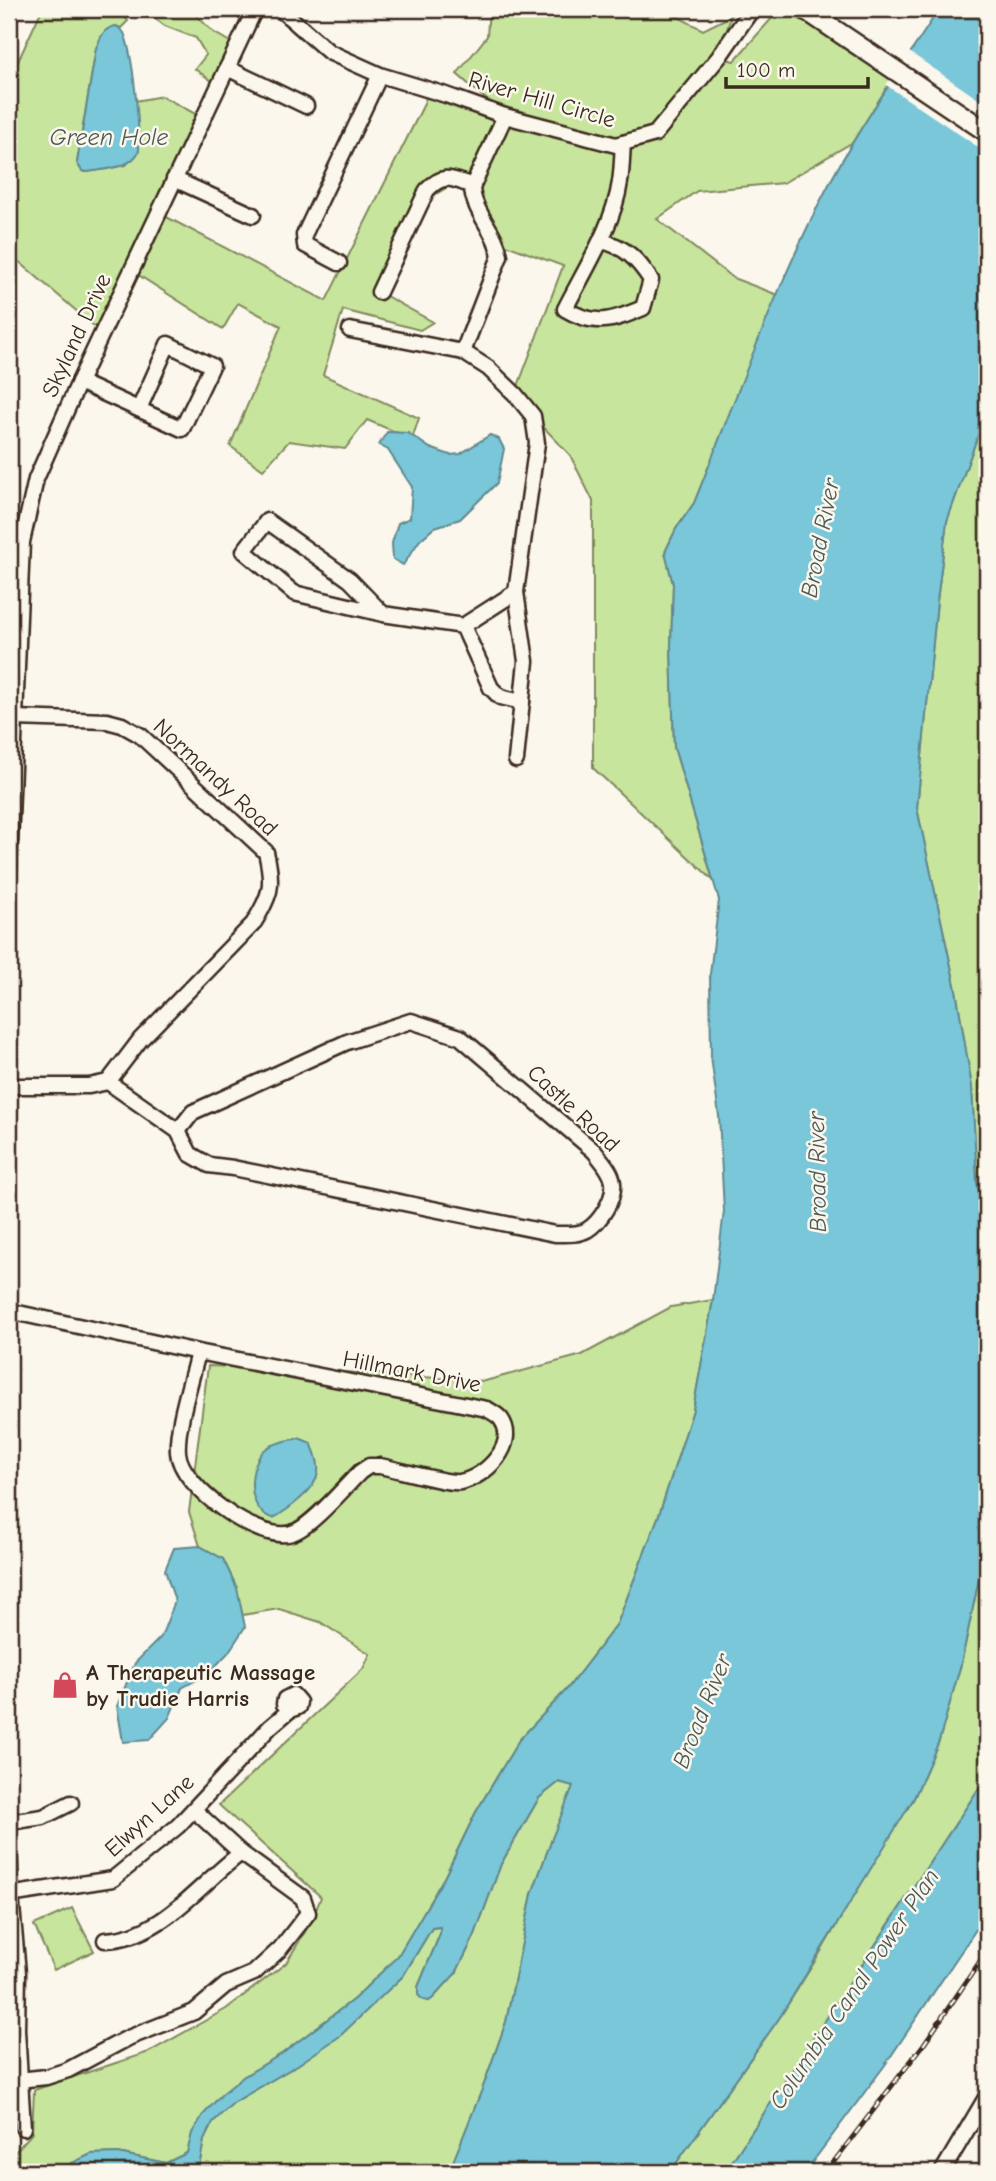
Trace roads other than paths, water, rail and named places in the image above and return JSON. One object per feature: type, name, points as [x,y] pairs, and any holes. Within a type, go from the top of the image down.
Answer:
[{"type":"main road","points":[[804,9],[987,131]]},
{"type":"main road","points":[[819,9],[829,26]]},
{"type":"street","name":"Skyland Drive","points":[[9,869],[22,542],[36,479],[255,9]]},
{"type":"street","name":"River Hill Circle","points":[[280,9],[330,52],[380,75],[505,116],[616,145],[655,134],[719,57],[752,9]]},
{"type":"street","points":[[227,68],[306,106]]},
{"type":"street","points":[[339,263],[305,245],[304,235],[380,75]]},
{"type":"street","points":[[463,352],[500,256],[498,242],[472,200],[473,186],[505,116]]},
{"type":"street","points":[[601,241],[615,244],[639,261],[650,280],[643,308],[613,320],[581,318],[565,309],[601,241],[620,184],[623,143]]},
{"type":"street","points":[[379,292],[427,190],[437,179],[446,178],[473,186]]},
{"type":"street","points":[[174,179],[253,215]]},
{"type":"street","points":[[350,330],[463,352],[488,368],[533,416],[537,443],[516,592],[526,661],[516,760]]},
{"type":"street","points":[[79,382],[182,429],[212,366],[168,344],[139,409]]},
{"type":"street","points":[[383,614],[350,580],[267,521],[244,551],[294,593],[383,614],[463,626],[516,592]]},
{"type":"street","points":[[463,626],[491,688],[500,697],[522,702]]},
{"type":"street","name":"Normandy Road","points":[[15,718],[89,720],[122,725],[140,735],[266,852],[272,877],[267,901],[253,924],[141,1040],[108,1082]]},
{"type":"street","name":"Castle Road","points":[[108,1082],[178,1131],[190,1154],[209,1165],[555,1234],[573,1234],[587,1230],[601,1217],[610,1201],[614,1184],[608,1169],[593,1151],[460,1037],[411,1021],[347,1042],[193,1112],[178,1131]]},
{"type":"street","points":[[9,1086],[89,1086],[108,1082]]},
{"type":"street","name":"Hillmark Drive","points":[[9,1311],[198,1352],[487,1409],[500,1417],[506,1429],[504,1448],[478,1476],[458,1483],[369,1466],[307,1525],[294,1533],[279,1535],[265,1531],[230,1513],[202,1493],[186,1472],[178,1455],[178,1435],[198,1352]]},
{"type":"street","name":"Elwyn Lane","points":[[10,1895],[113,1879],[178,1826],[270,1727],[290,1710]]},
{"type":"street","points":[[9,1822],[43,1817],[71,1802]]},
{"type":"street","points":[[19,2080],[46,2077],[68,2070],[128,2038],[194,2012],[226,1985],[254,1973],[280,1949],[309,1913],[303,1898],[241,1853],[194,1810]]},
{"type":"street","points":[[9,1844],[10,1895],[19,1973],[17,2030],[23,2128]]},
{"type":"street","points":[[105,1940],[122,1939],[155,1926],[241,1853]]},
{"type":"street","points":[[942,2172],[987,2096]]},
{"type":"water","name":"Broad River","points":[[939,9],[987,9],[987,410],[947,521],[917,808],[956,990],[972,1087],[977,1183],[987,1229],[987,1309],[981,1367],[980,1574],[961,1664],[939,1741],[914,1798],[780,2017],[670,2172],[449,2172],[506,2022],[532,1894],[573,1786],[559,1782],[539,1798],[501,1864],[474,1937],[456,1973],[433,1998],[429,2001],[423,2000],[418,1995],[418,1987],[440,1934],[440,1927],[432,1928],[403,1976],[340,2036],[233,2103],[213,2122],[204,2140],[198,2172],[54,2172],[91,2154],[118,2153],[166,2163],[187,2153],[192,2133],[203,2115],[222,2094],[243,2077],[283,2053],[354,1999],[398,1956],[445,1876],[476,1812],[519,1740],[567,1689],[617,1624],[659,1515],[693,1410],[713,1300],[724,1211],[719,1116],[711,1057],[710,974],[719,900],[674,747],[671,646],[673,584],[665,552],[676,529],[694,503],[805,231],[865,123]]},
{"type":"water","name":"Green Hole","points":[[116,26],[124,33],[131,58],[139,151],[124,165],[82,171],[77,163],[96,48],[105,31]]},
{"type":"water","points":[[387,432],[408,433],[430,448],[450,455],[460,454],[490,435],[499,439],[504,449],[497,483],[460,519],[435,527],[420,540],[403,565],[393,559],[392,543],[398,523],[410,518],[412,487],[388,450],[379,445]]},
{"type":"water","points":[[299,1438],[311,1443],[317,1459],[318,1473],[313,1485],[301,1498],[273,1518],[264,1514],[254,1497],[252,1486],[256,1464],[267,1448]]},
{"type":"water","points":[[200,1546],[223,1559],[237,1588],[245,1627],[228,1653],[209,1673],[182,1688],[169,1718],[149,1740],[123,1742],[117,1706],[135,1663],[161,1637],[175,1601],[165,1570],[174,1548]]},
{"type":"water","name":"Columbia Canal Power Plan","points":[[987,1776],[987,1913],[885,2065],[805,2172],[725,2172]]},
{"type":"railway","points":[[826,2172],[924,2044],[987,1951]]},
{"type":"place","name":"A Therapeutic Massage by Trudie Harris","points":[[65,1685]]}]
